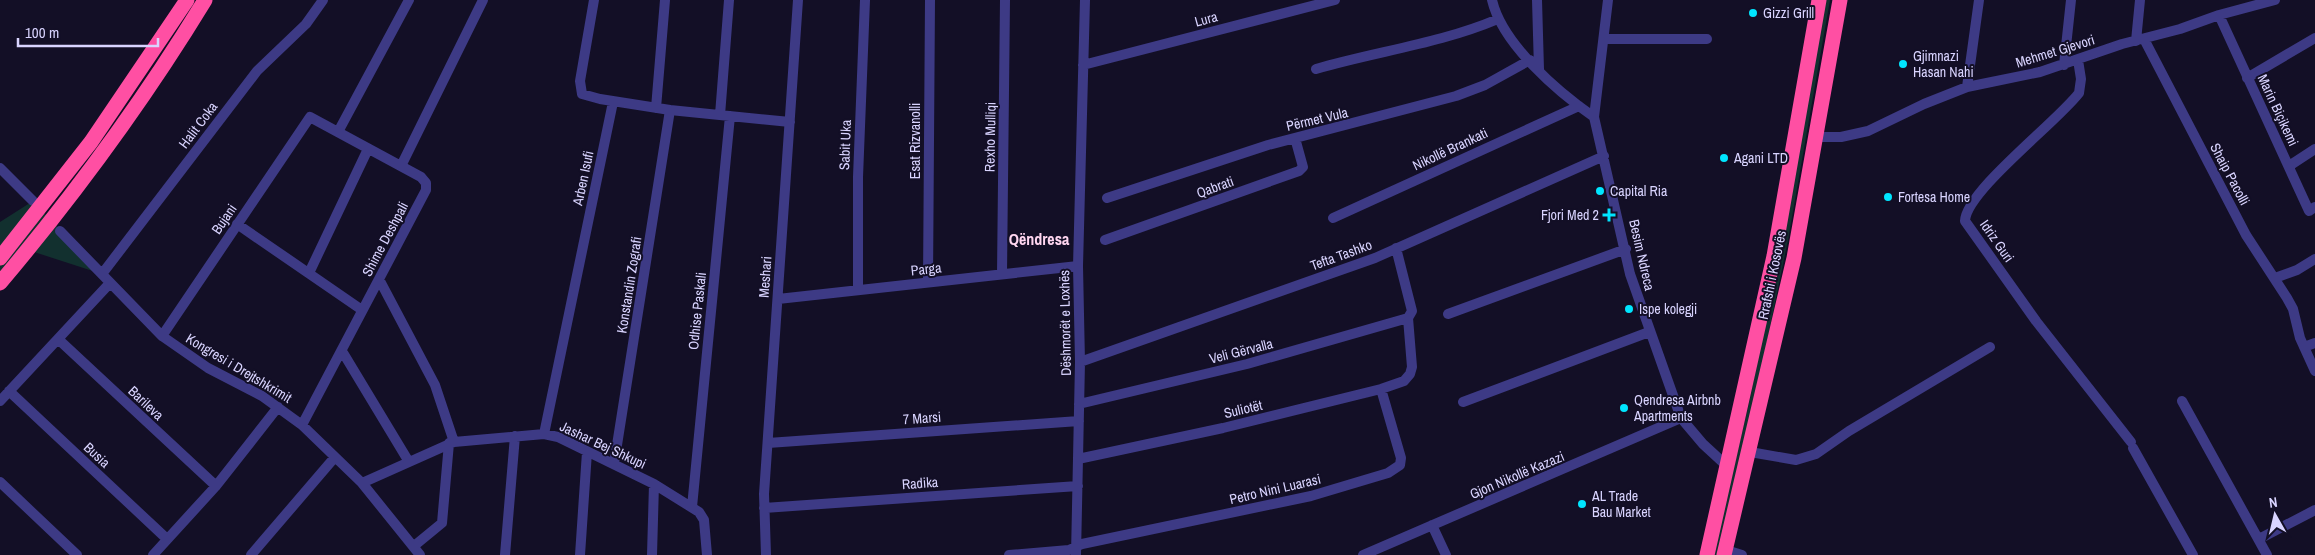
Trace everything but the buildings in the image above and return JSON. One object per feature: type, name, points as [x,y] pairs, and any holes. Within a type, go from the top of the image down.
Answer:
[{"type":"highway","points":[[0,258],[36,215],[94,138],[186,0]]},
{"type":"highway","points":[[0,284],[63,207],[110,143],[204,0]]},
{"type":"highway","name":"Rrafshi i Kosovës","points":[[1707,555],[1781,221],[1819,0]]},
{"type":"highway","name":"Rrafshi i Kosovës","points":[[1733,553],[1750,452],[1790,272],[1840,0]]},
{"type":"street","name":"Halit Coka","points":[[102,274],[257,71],[306,24],[324,0]]},
{"type":"street","points":[[338,132],[409,0]]},
{"type":"street","points":[[401,166],[483,0]]},
{"type":"street","points":[[594,0],[580,81],[580,91],[588,97],[670,110],[790,122]]},
{"type":"street","points":[[656,108],[665,0]]},
{"type":"street","name":"Odhise Paskali","points":[[692,507],[725,116],[729,0]]},
{"type":"street","name":"Meshari","points":[[766,555],[764,508],[798,0]]},
{"type":"street","name":"Sabit Uka","points":[[858,290],[858,186],[865,0]]},
{"type":"street","name":"Esat Rizvanolli","points":[[928,282],[930,0]]},
{"type":"street","name":"Rexho Mulliqi","points":[[1002,274],[1005,0]]},
{"type":"street","name":"Dëshmorët e Loxhës","points":[[1076,551],[1080,362],[1078,266],[1086,0]]},
{"type":"street","name":"Lura","points":[[1083,65],[1336,0]]},
{"type":"street","points":[[1492,0],[1498,20],[1530,60],[1579,106],[1594,117],[1608,0]]},
{"type":"street","points":[[1537,0],[1539,69]]},
{"type":"street","points":[[1967,87],[1979,0]]},
{"type":"street","points":[[2064,65],[2071,0]]},
{"type":"street","points":[[2140,0],[2140,40]]},
{"type":"street","name":"Mehmet Gjevori","points":[[1816,137],[1841,137],[1868,131],[1924,104],[1967,87],[2040,72],[2140,40],[2180,30],[2243,4],[2275,0]]},
{"type":"street","name":"Marin Biçikemi","points":[[2219,15],[2309,211],[2315,207]]},
{"type":"street","points":[[1316,68],[1443,40],[1498,20]]},
{"type":"street","points":[[2247,78],[2315,38]]},
{"type":"street","points":[[1604,39],[1707,39]]},
{"type":"street","name":"Shaip Pacolli","points":[[2140,40],[2246,234],[2287,298],[2296,318],[2304,347],[2315,371]]},
{"type":"street","name":"Përmet Vula","points":[[1107,198],[1295,138],[1456,96],[1485,85],[1530,60]]},
{"type":"street","name":"Idriz Guri","points":[[2078,60],[2081,78],[2079,93],[1990,181],[1967,210],[1965,221],[2045,334],[2132,445],[2193,555]]},
{"type":"street","name":"Arben Isufi","points":[[544,434],[613,102]]},
{"type":"street","name":"Nikollë Brankati","points":[[1333,218],[1579,106]]},
{"type":"street","name":"Konstandin Zografi","points":[[614,464],[670,110]]},
{"type":"street","name":"Shime Deshpali","points":[[302,425],[426,190],[424,179],[310,117]]},
{"type":"street","name":"Bujani","points":[[162,336],[310,117]]},
{"type":"street","name":"Besim Ndreca","points":[[1594,117],[1626,249],[1630,274],[1681,418],[1728,467]]},
{"type":"street","name":"Qabrati","points":[[1105,240],[1299,171],[1303,167],[1295,138]]},
{"type":"street","points":[[309,273],[368,149]]},
{"type":"street","points":[[2289,166],[2315,149]]},
{"type":"street","name":"Tefta Tashko","points":[[1080,362],[1354,266],[1604,156]]},
{"type":"street","points":[[0,168],[32,201]]},
{"type":"street","points":[[237,224],[362,310]]},
{"type":"street","name":"Kongresi i Drejtshkrimit","points":[[60,231],[162,336],[208,368],[278,407],[302,425],[362,483],[417,551]]},
{"type":"street","points":[[1396,248],[1411,305],[1412,311],[1408,318]]},
{"type":"street","points":[[1448,314],[1626,249]]},
{"type":"street","points":[[2275,278],[2297,270],[2315,259]]},
{"type":"street","name":"Parga","points":[[778,299],[1078,266]]},
{"type":"street","points":[[379,280],[435,385],[451,442],[442,523],[417,551]]},
{"type":"street","points":[[0,401],[110,283]]},
{"type":"street","name":"Suliotët","points":[[1078,460],[1223,428],[1381,389],[1404,381],[1410,374],[1412,353],[1408,318]]},
{"type":"street","name":"Veli Gërvalla","points":[[1079,404],[1247,364],[1408,318]]},
{"type":"street","points":[[1463,402],[1649,332]]},
{"type":"street","name":"Barileva","points":[[58,339],[216,486]]},
{"type":"street","points":[[2304,347],[2315,343]]},
{"type":"street","points":[[1750,452],[1796,460],[1811,456],[1849,431],[1990,347]]},
{"type":"street","points":[[342,351],[410,462]]},
{"type":"street","name":"Petro Nini Luarasi","points":[[1076,551],[1086,543],[1311,496],[1396,470],[1400,465],[1401,458],[1381,389]]},
{"type":"street","name":"Busia","points":[[9,391],[167,540]]},
{"type":"street","points":[[2182,401],[2267,555]]},
{"type":"street","points":[[154,555],[216,486],[278,407]]},
{"type":"street","name":"Gjon Nikollë Kazazi","points":[[1363,555],[1681,418]]},
{"type":"street","name":"7 Marsi","points":[[768,443],[1079,421]]},
{"type":"street","name":"Jashar Bej Shkupi","points":[[362,483],[451,442],[544,434],[558,437],[614,464],[654,484],[692,507],[704,520],[707,555]]},
{"type":"street","points":[[505,555],[515,436]]},
{"type":"street","points":[[580,555],[587,452]]},
{"type":"street","points":[[251,555],[335,457]]},
{"type":"street","points":[[0,482],[77,555]]},
{"type":"street","points":[[652,555],[654,484]]},
{"type":"street","name":"Radika","points":[[764,508],[1078,486]]},
{"type":"street","points":[[2259,539],[2315,510]]},
{"type":"street","points":[[1432,525],[1446,555]]},
{"type":"street","points":[[1009,555],[1076,551]]},
{"type":"green space","points":[[1824,0],[1830,0],[1788,240],[1754,404],[1719,555],[1713,555],[1749,403],[1783,238]]},
{"type":"green space","points":[[33,201],[102,274],[28,250],[0,283],[0,222]]},
{"type":"place","name":"Gizzi Grill","points":[[1753,13]]},
{"type":"place","name":"Gjimnazi Hasan Nahi","points":[[1903,64]]},
{"type":"place","name":"Agani LTD","points":[[1724,158]]},
{"type":"place","name":"Capital Ria","points":[[1600,191]]},
{"type":"place","name":"Fortesa Home","points":[[1888,197]]},
{"type":"place","name":"Fjori Med 2","points":[[1609,215]]},
{"type":"place","name":"Ispe kolegji","points":[[1629,309]]},
{"type":"place","name":"Qendresa Airbnb Apartments","points":[[1624,408]]},
{"type":"place","name":"AL Trade Bau Market","points":[[1582,504]]},
{"type":"district","name":"Qëndresa","points":[[1039,239]]}]
